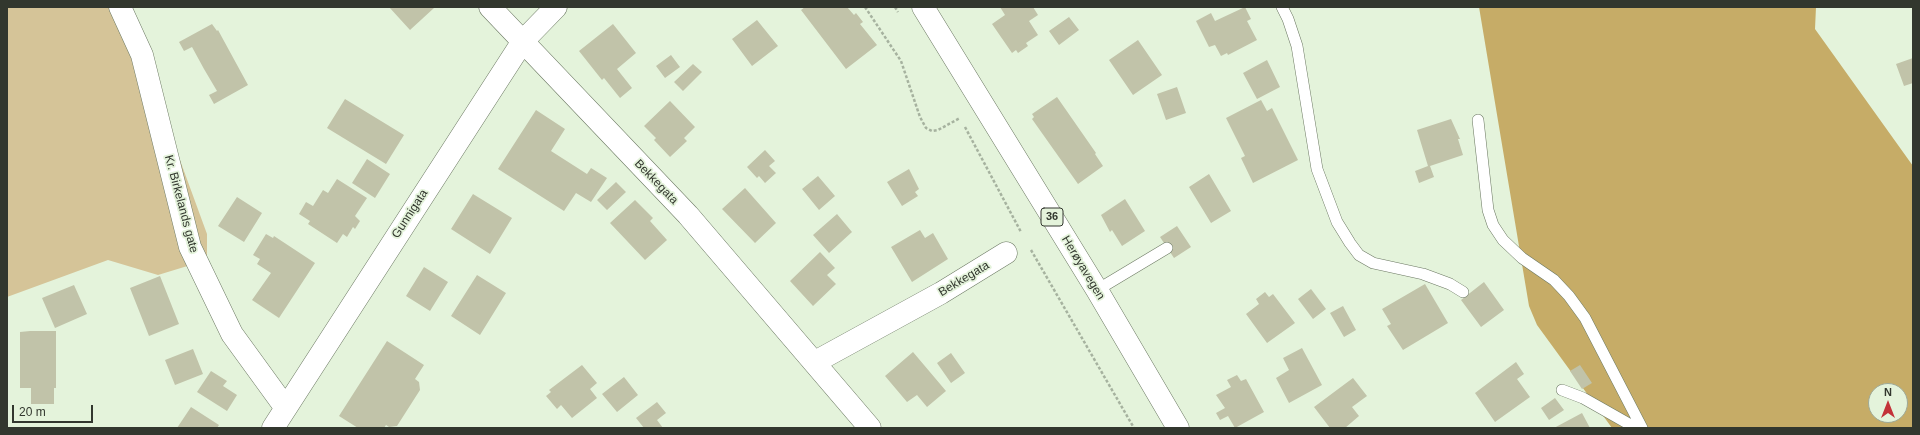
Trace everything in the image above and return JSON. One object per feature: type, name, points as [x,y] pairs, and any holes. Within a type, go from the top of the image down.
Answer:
[{"type":"main road","name":"Kr. Birkelands gate","points":[[120,7],[142,55],[190,246],[232,334],[285,406]]},
{"type":"main road","name":"Bekkegata","points":[[490,7],[688,215],[870,428]]},
{"type":"main road","name":"Gunnigata","points":[[273,428],[285,406],[523,41],[556,7]]},
{"type":"main road","name":"Herøyavegen","points":[[923,7],[1097,290],[1178,428]]},
{"type":"main road","name":"Bekkegata","points":[[815,362],[941,293],[1006,253]]},
{"type":"lane","points":[[1282,7],[1288,19],[1297,46],[1317,169],[1337,222],[1350,243],[1359,255],[1373,263],[1423,274],[1450,284],[1463,292]]},
{"type":"lane","points":[[1478,120],[1488,210],[1493,225],[1503,240],[1522,258],[1554,280],[1569,296],[1585,318],[1642,428]]},
{"type":"lane","points":[[1097,290],[1167,248]]},
{"type":"lane","points":[[1562,390],[1582,398],[1636,428]]},
{"type":"path","points":[[865,7],[901,61],[920,117],[926,128],[938,130],[960,118]]},
{"type":"path","points":[[895,7],[899,13]]},
{"type":"path","points":[[957,112],[1022,234]]},
{"type":"path","points":[[1030,247],[1134,428]]},
{"type":"shaded area","points":[[7,7],[124,7],[207,234],[207,260],[158,275],[108,260],[7,297]]},
{"type":"shaded area","points":[[1479,7],[1816,7],[1815,29],[1913,166],[1913,428],[1612,428],[1537,325],[1529,306]]},
{"type":"building","points":[[389,7],[433,7],[434,8],[410,30]]},
{"type":"building","points":[[805,7],[847,7],[854,15],[856,13],[863,22],[860,24],[877,45],[846,69],[801,10]]},
{"type":"building","points":[[1000,7],[1033,7],[1038,15],[1029,21],[1038,35],[1026,43],[1028,46],[1018,53],[1016,50],[1012,53],[992,24],[1005,15]]},
{"type":"building","points":[[1245,7],[1251,19],[1247,21],[1257,40],[1228,55],[1227,53],[1221,56],[1215,45],[1209,47],[1196,21],[1211,13],[1215,21]]},
{"type":"building","points":[[1069,17],[1079,30],[1059,45],[1049,31]]},
{"type":"building","points":[[757,20],[778,46],[752,66],[732,39]]},
{"type":"building","points":[[212,24],[217,31],[218,30],[248,85],[214,104],[209,95],[217,91],[192,47],[184,51],[179,42]]},
{"type":"building","points":[[613,24],[636,53],[617,69],[632,88],[620,98],[604,78],[602,80],[579,51]]},
{"type":"building","points":[[1138,40],[1162,75],[1133,95],[1109,60]]},
{"type":"building","points":[[671,55],[680,67],[665,78],[656,66]]},
{"type":"building","points":[[1913,58],[1913,83],[1904,86],[1896,64]]},
{"type":"building","points":[[1267,60],[1280,87],[1257,99],[1243,73]]},
{"type":"building","points":[[693,64],[702,72],[683,91],[674,82]]},
{"type":"building","points":[[1177,87],[1186,113],[1166,120],[1157,94]]},
{"type":"building","points":[[1057,97],[1096,153],[1095,154],[1103,166],[1078,184],[1032,119],[1034,117],[1032,114]]},
{"type":"building","points":[[345,99],[404,135],[386,164],[327,128]]},
{"type":"building","points":[[1261,100],[1267,111],[1272,108],[1298,160],[1253,183],[1241,158],[1245,156],[1226,118]]},
{"type":"building","points":[[670,101],[695,127],[684,138],[687,141],[670,157],[654,140],[656,138],[644,126]]},
{"type":"building","points":[[536,110],[565,129],[551,151],[587,174],[591,168],[607,178],[591,202],[576,193],[564,211],[498,169]]},
{"type":"building","points":[[1451,119],[1460,139],[1458,139],[1463,155],[1430,166],[1434,177],[1419,183],[1415,171],[1428,166],[1417,130]]},
{"type":"building","points":[[765,150],[775,161],[769,166],[776,173],[765,183],[759,176],[757,178],[747,167]]},
{"type":"building","points":[[367,159],[390,174],[375,198],[352,183]]},
{"type":"building","points":[[909,169],[919,189],[915,192],[918,196],[902,206],[887,182]]},
{"type":"building","points":[[1209,174],[1231,211],[1211,223],[1189,187]]},
{"type":"building","points":[[818,176],[835,196],[819,210],[802,189]]},
{"type":"building","points":[[337,179],[367,198],[355,216],[360,221],[355,229],[353,227],[347,237],[343,234],[337,243],[308,224],[310,221],[299,214],[306,202],[313,206],[323,190],[328,193]]},
{"type":"building","points":[[616,182],[626,192],[607,210],[597,200]]},
{"type":"building","points":[[745,188],[776,223],[755,243],[722,209]]},
{"type":"building","points":[[473,194],[512,218],[490,254],[451,229]]},
{"type":"building","points":[[237,197],[262,213],[244,242],[218,226]]},
{"type":"building","points":[[1125,199],[1145,231],[1122,246],[1112,230],[1110,232],[1101,215]]},
{"type":"building","points":[[635,200],[653,218],[650,221],[667,240],[645,260],[610,223]]},
{"type":"building","points":[[837,214],[852,232],[829,253],[813,235]]},
{"type":"building","points":[[1177,226],[1191,247],[1174,258],[1160,237]]},
{"type":"building","points":[[920,230],[925,238],[933,233],[948,259],[912,282],[891,247]]},
{"type":"building","points":[[266,234],[273,238],[274,236],[315,263],[279,318],[252,300],[271,273],[257,264],[260,259],[253,255]]},
{"type":"building","points":[[820,252],[835,268],[827,275],[836,284],[813,306],[790,281]]},
{"type":"building","points":[[424,267],[448,282],[430,311],[406,296]]},
{"type":"building","points":[[477,275],[506,293],[480,335],[451,316]]},
{"type":"building","points":[[160,276],[179,324],[149,336],[130,288]]},
{"type":"building","points":[[1484,282],[1504,310],[1481,327],[1461,300]]},
{"type":"building","points":[[1425,284],[1448,323],[1403,350],[1387,326],[1391,324],[1382,309]]},
{"type":"building","points":[[74,285],[87,314],[55,328],[42,298]]},
{"type":"building","points":[[1311,289],[1326,309],[1313,319],[1298,299]]},
{"type":"building","points":[[1265,292],[1269,297],[1273,294],[1295,323],[1267,343],[1246,314],[1259,304],[1256,299]]},
{"type":"building","points":[[1343,306],[1356,330],[1344,337],[1330,313]]},
{"type":"building","points":[[56,331],[56,388],[54,388],[54,404],[31,404],[31,388],[20,388],[20,332]]},
{"type":"building","points":[[387,341],[424,365],[415,379],[419,382],[420,390],[397,426],[389,427],[386,425],[384,428],[358,428],[339,416]]},
{"type":"building","points":[[1302,348],[1322,385],[1289,403],[1276,378],[1289,370],[1283,358]]},
{"type":"building","points":[[193,349],[203,374],[175,385],[165,360]]},
{"type":"building","points":[[913,352],[946,391],[927,407],[917,395],[907,402],[885,376]]},
{"type":"building","points":[[951,353],[965,373],[951,383],[937,363]]},
{"type":"building","points":[[1516,362],[1524,374],[1517,379],[1530,397],[1495,422],[1475,393]]},
{"type":"building","points":[[582,365],[597,383],[590,389],[597,398],[572,418],[561,405],[557,409],[546,396],[551,392],[549,390]]},
{"type":"building","points":[[1580,365],[1592,383],[1582,389],[1570,371]]},
{"type":"building","points":[[211,371],[227,381],[223,386],[237,395],[227,411],[197,392]]},
{"type":"building","points":[[1237,375],[1241,381],[1246,379],[1264,412],[1235,428],[1228,416],[1220,420],[1216,413],[1225,408],[1216,395],[1231,387],[1227,380]]},
{"type":"building","points":[[624,377],[638,395],[617,412],[602,394]]},
{"type":"building","points":[[1353,378],[1367,396],[1352,407],[1359,416],[1345,428],[1330,428],[1314,407]]},
{"type":"building","points":[[1555,398],[1564,410],[1549,420],[1541,408]]},
{"type":"building","points":[[657,402],[666,413],[657,420],[663,428],[644,428],[636,418]]},
{"type":"building","points":[[191,407],[219,425],[217,428],[177,428]]},
{"type":"building","points":[[1582,413],[1590,428],[1554,428]]}]
